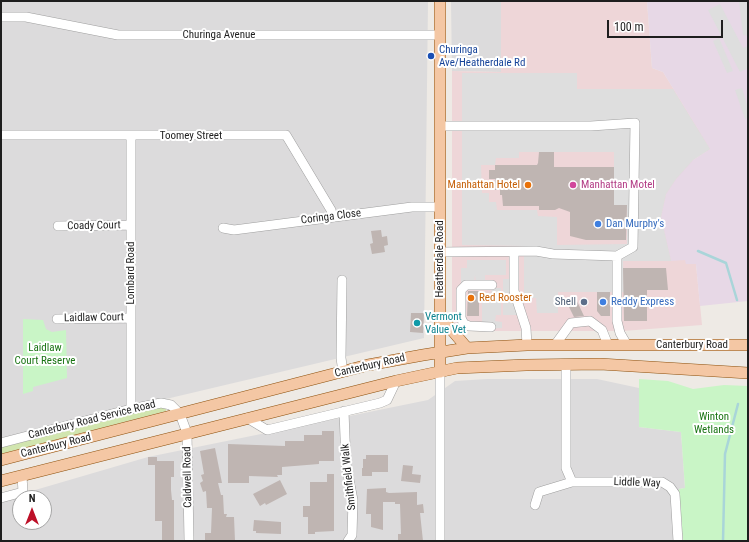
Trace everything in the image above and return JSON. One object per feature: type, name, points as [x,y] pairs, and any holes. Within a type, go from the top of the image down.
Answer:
[{"type":"main road","name":"Heatherdale Road","points":[[440,1],[440,372]]},
{"type":"main road","points":[[440,316],[467,348]]},
{"type":"main road","name":"Canterbury Road","points":[[1,460],[344,372],[440,352],[467,348],[527,345],[748,345]]},
{"type":"main road","name":"Canterbury Road","points":[[1,481],[396,381],[457,368],[600,364],[748,373]]},
{"type":"street","name":"Churinga Avenue","points":[[1,17],[26,17],[118,35],[440,35]]},
{"type":"street","points":[[440,126],[585,126],[635,124],[633,247],[617,256],[574,255],[536,251],[440,252]]},
{"type":"street","name":"Toomey Street","points":[[1,135],[286,135],[331,210],[333,217]]},
{"type":"street","name":"Lombard Road","points":[[130,136],[131,409]]},
{"type":"street","name":"Coringa Close","points":[[223,228],[234,230],[412,207],[440,207]]},
{"type":"street","name":"Coady Court","points":[[58,226],[130,225]]},
{"type":"street","points":[[514,252],[514,291],[524,319],[527,345]]},
{"type":"street","points":[[617,256],[617,321],[620,333],[627,345]]},
{"type":"street","points":[[342,280],[341,358],[344,372]]},
{"type":"street","points":[[491,326],[469,326],[464,324],[461,318],[461,290],[466,285],[492,285]]},
{"type":"street","name":"Laidlaw Court","points":[[57,319],[131,318]]},
{"type":"street","points":[[555,345],[571,323],[590,321],[602,330],[608,345]]},
{"type":"street","points":[[566,364],[566,468],[572,482]]},
{"type":"street","name":"Heatherdale Road","points":[[440,372],[440,541]]},
{"type":"street","name":"Canterbury Road","points":[[248,418],[266,430],[380,403],[386,400],[396,381]]},
{"type":"street","name":"Canterbury Road Service Road","points":[[1,444],[131,409],[161,403],[171,405],[180,414]]},
{"type":"street","name":"Smithfield Walk","points":[[344,411],[346,464],[353,500],[352,535],[348,541]]},
{"type":"street","name":"Caldwell Road","points":[[180,414],[187,433],[188,541]]},
{"type":"street","name":"Canterbury Road","points":[[1,498],[23,492],[22,476]]},
{"type":"street","name":"Liddle Way","points":[[535,505],[539,492],[572,482],[662,482],[670,487],[675,494],[678,541]]},
{"type":"shaded area","points":[[1,1],[428,1],[424,338],[1,438]]},
{"type":"shaded area","points":[[451,1],[501,1],[501,72],[452,71]]},
{"type":"shaded area","points":[[501,1],[647,1],[652,68],[663,72],[711,149],[693,160],[686,260],[696,264],[702,325],[623,331],[456,331],[452,310],[452,71],[501,72]]},
{"type":"shaded area","points":[[647,1],[748,1],[748,301],[700,306],[696,264],[686,264],[685,260],[671,261],[661,217],[666,194],[676,179],[693,160],[710,149],[663,72],[652,68]]},
{"type":"shaded area","points":[[739,1],[748,1],[748,36],[743,35]]},
{"type":"shaded area","points":[[720,4],[743,48],[748,46],[748,68],[740,72],[708,10]]},
{"type":"shaded area","points":[[719,38],[733,71],[727,73],[713,41]]},
{"type":"shaded area","points":[[462,73],[577,73],[577,89],[673,89],[710,149],[693,160],[676,179],[666,194],[661,217],[671,261],[623,261],[624,292],[558,292],[558,313],[537,313],[536,298],[524,298],[524,246],[462,245]],"holes":[[[519,152],[614,152],[614,205],[627,205],[627,244],[557,245],[557,217],[538,216],[537,210],[497,210],[496,202],[489,202],[489,193],[482,193],[481,165],[495,165],[496,158],[519,158]]]},
{"type":"shaded area","points":[[742,88],[748,108],[748,118],[745,119],[735,90]]},
{"type":"shaded area","points":[[467,260],[506,260],[506,275],[485,275],[485,283],[476,283],[475,275],[474,283],[461,283],[461,268],[467,268]]},
{"type":"shaded area","points":[[503,279],[519,279],[519,315],[503,315]]},
{"type":"shaded area","points":[[492,288],[501,288],[501,315],[496,315],[495,321],[502,322],[502,328],[482,329],[482,293],[491,293]]},
{"type":"shaded area","points":[[487,379],[597,379],[639,388],[639,427],[681,432],[685,488],[679,489],[683,541],[1,541],[1,500],[12,497],[12,530],[52,530],[52,490],[35,490],[148,457],[428,400],[455,381]]},
{"type":"green space","name":"Laidlaw Court Reserve","points":[[23,319],[43,320],[46,329],[52,332],[66,330],[67,378],[33,387],[33,391],[23,394]]},
{"type":"green space","name":"Winton Wetlands","points":[[639,379],[668,381],[693,389],[724,385],[748,386],[748,541],[683,541],[679,489],[685,488],[681,432],[639,427]]},
{"type":"green space","points":[[156,407],[166,408],[166,411],[1,454],[1,447]]},
{"type":"building","points":[[539,152],[554,152],[554,167],[614,167],[614,205],[627,205],[626,240],[586,240],[570,236],[570,212],[559,208],[555,210],[539,210],[539,206],[503,206],[500,190],[495,190],[495,179],[489,179],[489,170],[495,170],[495,165],[537,165]]},
{"type":"building","points":[[381,230],[382,237],[387,236],[388,245],[384,246],[385,252],[372,254],[370,244],[373,243],[371,231]]},
{"type":"building","points":[[623,268],[666,268],[668,290],[647,290],[647,321],[624,321]]},
{"type":"building","name":"Red Rooster","points":[[468,291],[479,291],[479,316],[467,316]]},
{"type":"building","name":"Reddy Express","points":[[597,292],[610,292],[610,316],[601,316],[597,311]]},
{"type":"building","points":[[575,297],[584,316],[574,317],[566,301]]},
{"type":"building","name":"Vermont Value Vet","points":[[411,313],[424,313],[423,333],[410,332]]},
{"type":"building","points":[[322,431],[334,431],[334,461],[319,461],[319,464],[282,467],[282,475],[277,475],[278,477],[249,476],[249,483],[228,483],[228,444],[285,446],[285,441],[304,441],[304,435],[322,435]]},
{"type":"building","points":[[215,448],[222,483],[218,483],[221,495],[223,495],[224,514],[227,514],[226,517],[234,517],[235,541],[205,541],[205,533],[211,533],[212,508],[207,508],[206,491],[203,492],[200,483],[203,481],[201,475],[204,474],[200,451]]},
{"type":"building","points":[[366,455],[388,455],[388,472],[372,472],[372,476],[362,476],[363,459],[366,459]]},
{"type":"building","points":[[148,457],[157,457],[157,461],[174,461],[174,477],[171,477],[171,490],[172,500],[174,500],[174,541],[162,541],[162,521],[155,521],[155,465],[148,465]]},
{"type":"building","points":[[403,465],[413,466],[412,474],[421,475],[420,483],[401,481]]},
{"type":"building","points":[[327,474],[334,474],[334,531],[308,534],[308,517],[303,517],[303,506],[310,506],[310,482],[327,482]]},
{"type":"building","points":[[280,480],[287,494],[266,505],[265,503],[260,506],[253,494]]},
{"type":"building","points":[[386,488],[386,492],[389,493],[417,492],[417,505],[423,504],[424,513],[420,513],[423,541],[398,541],[398,534],[401,534],[400,504],[395,504],[395,502],[383,502],[383,530],[371,527],[371,514],[366,514],[367,489]]},
{"type":"building","points":[[254,520],[281,522],[281,534],[256,533],[256,531],[253,531]]},
{"type":"waterway","points":[[698,251],[726,263],[737,300]]},
{"type":"waterway","points":[[723,541],[725,454],[738,404]]},
{"type":"place","name":"Churinga Ave/Heatherdale Rd","points":[[431,56]]},
{"type":"place","name":"Manhattan Hotel","points":[[528,185]]},
{"type":"place","name":"Manhattan Motel","points":[[573,185]]},
{"type":"place","name":"Dan Murphy's","points":[[598,224]]},
{"type":"place","name":"Red Rooster","points":[[471,298]]},
{"type":"place","name":"Shell","points":[[584,302]]},
{"type":"place","name":"Reddy Express","points":[[603,302]]},
{"type":"place","name":"Vermont Value Vet","points":[[417,323]]}]
